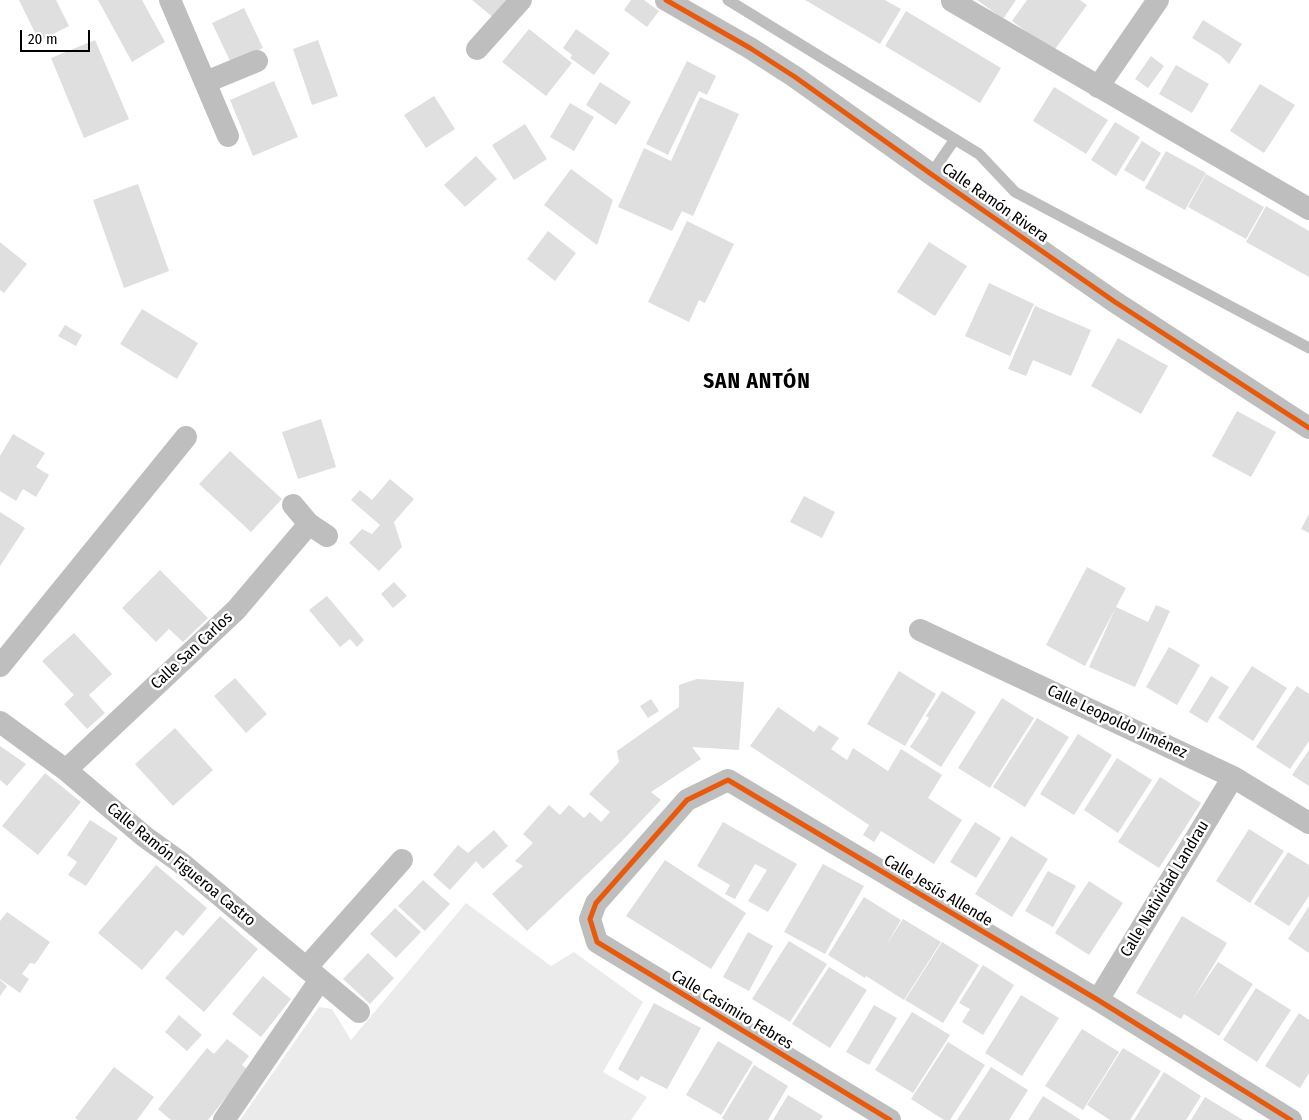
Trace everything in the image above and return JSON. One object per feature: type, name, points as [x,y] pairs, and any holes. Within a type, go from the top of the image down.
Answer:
[{"type":"street","points":[[170,0],[228,136]]},
{"type":"street","points":[[477,49],[521,0]]},
{"type":"street","name":"Calle Ramón Rivera","points":[[666,0],[750,48],[795,77],[1116,302],[1309,428]]},
{"type":"street","points":[[1098,87],[1158,0]]},
{"type":"street","points":[[952,1],[1309,208]]},
{"type":"street","points":[[206,82],[257,61]]},
{"type":"street","points":[[0,666],[186,437]]},
{"type":"street","name":"Calle San Carlos","points":[[66,770],[318,530],[293,504]]},
{"type":"street","name":"Calle Leopoldo Jiménez","points":[[920,630],[1233,777],[1309,823]]},
{"type":"street","name":"Calle Ramón Figueroa Castro","points":[[0,722],[66,770],[145,837],[180,862],[359,1012]]},
{"type":"street","name":"Calle Natividad Landrau","points":[[1098,1000],[1233,777]]},
{"type":"street","name":"Calle Jesús Allende","points":[[596,903],[686,800],[728,780],[1098,1000],[1291,1120]]},
{"type":"street","points":[[224,1120],[313,974],[402,860]]},
{"type":"street","name":"Calle Casimiro Febres","points":[[596,903],[590,920],[596,942],[890,1120]]},
{"type":"lane","points":[[728,0],[979,154],[1015,192],[1309,348]]},
{"type":"lane","points":[[931,174],[955,139]]},
{"type":"shaded area","points":[[466,903],[551,966],[574,952],[643,1002],[603,1072],[647,1097],[631,1120],[240,1120],[319,1007],[332,1009],[351,1040]]},
{"type":"building","points":[[19,0],[56,0],[69,26],[39,41]]},
{"type":"building","points":[[98,0],[142,0],[165,42],[132,62]]},
{"type":"building","points":[[472,0],[511,0],[495,19]]},
{"type":"building","points":[[631,0],[644,0],[659,11],[647,27],[624,10]]},
{"type":"building","points":[[805,0],[885,0],[901,9],[880,44]]},
{"type":"building","points":[[977,0],[1016,0],[1003,19]]},
{"type":"building","points":[[1027,0],[1080,0],[1087,5],[1053,52],[1012,21]]},
{"type":"building","points":[[244,8],[263,48],[231,63],[212,23]]},
{"type":"building","points":[[906,11],[1001,68],[980,103],[885,46]]},
{"type":"building","points":[[1203,20],[1242,44],[1229,64],[1221,56],[1192,38]]},
{"type":"building","points":[[529,29],[572,63],[546,96],[502,62]]},
{"type":"building","points":[[576,29],[610,53],[594,75],[570,58],[572,55],[563,48]]},
{"type":"building","points":[[95,40],[129,119],[84,138],[51,58]]},
{"type":"building","points":[[318,40],[338,96],[312,105],[293,49]]},
{"type":"building","points":[[1151,56],[1164,66],[1148,88],[1135,79]]},
{"type":"building","points":[[687,61],[716,76],[707,95],[699,91],[668,155],[646,144]]},
{"type":"building","points":[[1176,65],[1209,84],[1192,113],[1159,94]]},
{"type":"building","points":[[274,81],[298,137],[253,156],[230,100]]},
{"type":"building","points":[[600,82],[631,102],[616,125],[586,105]]},
{"type":"building","points":[[1260,84],[1295,105],[1264,153],[1230,131]]},
{"type":"building","points":[[1054,87],[1108,120],[1086,154],[1033,121]]},
{"type":"building","points":[[434,96],[455,129],[426,148],[404,115]]},
{"type":"building","points":[[700,97],[739,114],[693,216],[682,211],[672,231],[618,207],[644,148],[671,161]]},
{"type":"building","points":[[570,103],[594,117],[574,151],[550,137]]},
{"type":"building","points":[[1115,122],[1140,137],[1116,176],[1091,160]]},
{"type":"building","points":[[525,124],[547,159],[514,180],[492,145]]},
{"type":"building","points":[[1142,141],[1161,153],[1144,182],[1124,170]]},
{"type":"building","points":[[1166,151],[1206,173],[1185,210],[1145,188]]},
{"type":"building","points":[[476,156],[497,179],[465,207],[444,185]]},
{"type":"building","points":[[571,169],[613,200],[597,245],[544,205]]},
{"type":"building","points":[[1206,174],[1264,207],[1246,239],[1188,207]]},
{"type":"building","points":[[138,184],[169,271],[124,288],[93,200]]},
{"type":"building","points":[[1266,206],[1309,231],[1309,277],[1246,242]]},
{"type":"building","points":[[687,221],[734,244],[705,303],[699,300],[689,322],[648,302]]},
{"type":"building","points":[[548,231],[576,253],[555,281],[527,259]]},
{"type":"building","points":[[0,242],[27,264],[4,293],[0,290]]},
{"type":"building","points":[[929,242],[967,266],[935,316],[897,292]]},
{"type":"building","points":[[989,283],[1034,304],[1010,356],[965,336]]},
{"type":"building","points":[[1035,306],[1091,330],[1071,376],[1033,360],[1026,376],[1008,369]]},
{"type":"building","points":[[142,309],[198,343],[177,379],[120,344]]},
{"type":"building","points":[[65,325],[82,335],[76,346],[58,336]]},
{"type":"building","points":[[1118,338],[1168,366],[1141,414],[1091,386]]},
{"type":"building","points":[[1237,411],[1276,432],[1251,477],[1212,456]]},
{"type":"building","points":[[321,419],[336,467],[298,479],[282,432]]},
{"type":"building","points":[[13,434],[45,453],[36,467],[49,475],[36,497],[23,489],[16,501],[0,491],[0,456]]},
{"type":"building","points":[[230,451],[282,499],[251,532],[199,484]]},
{"type":"building","points":[[390,479],[414,499],[394,522],[402,547],[379,571],[349,543],[362,529],[372,534],[380,525],[351,500],[360,490],[372,500]]},
{"type":"building","points":[[804,496],[835,512],[822,538],[790,522]]},
{"type":"building","points":[[0,512],[25,528],[0,566]]},
{"type":"building","points":[[1309,514],[1309,533],[1301,529]]},
{"type":"building","points":[[1087,567],[1126,588],[1085,666],[1046,645]]},
{"type":"building","points":[[160,570],[208,618],[183,642],[169,629],[156,642],[122,608]]},
{"type":"building","points":[[394,582],[407,596],[393,608],[381,594]]},
{"type":"building","points":[[327,596],[364,640],[357,647],[350,639],[340,647],[309,610]]},
{"type":"building","points":[[1156,605],[1170,611],[1135,687],[1089,667],[1116,607],[1148,622]]},
{"type":"building","points":[[74,633],[112,674],[89,695],[105,713],[87,729],[64,704],[74,695],[42,661]]},
{"type":"building","points":[[1169,647],[1200,665],[1177,705],[1146,687]]},
{"type":"building","points":[[1252,666],[1287,688],[1253,741],[1218,718]]},
{"type":"building","points":[[899,671],[936,694],[905,746],[867,724]]},
{"type":"building","points":[[1211,676],[1229,687],[1207,723],[1189,712]]},
{"type":"building","points":[[235,678],[267,714],[246,733],[214,696]]},
{"type":"building","points":[[697,679],[744,682],[739,750],[692,747],[701,759],[651,792],[661,800],[621,842],[527,931],[492,894],[523,866],[515,861],[533,843],[523,834],[549,805],[560,815],[569,805],[584,818],[590,812],[601,822],[610,812],[589,794],[619,762],[617,751],[679,707],[679,685]]},
{"type":"building","points":[[1297,686],[1309,694],[1309,741],[1290,769],[1256,747]]},
{"type":"building","points":[[942,691],[976,712],[941,767],[910,747],[929,718],[926,716]]},
{"type":"building","points":[[1002,698],[1034,718],[990,788],[958,768]]},
{"type":"building","points":[[651,699],[659,711],[648,718],[640,706]]},
{"type":"building","points":[[778,707],[814,732],[819,725],[839,738],[831,749],[847,760],[853,748],[888,771],[901,749],[942,775],[928,798],[962,820],[934,864],[881,831],[874,842],[863,835],[869,825],[750,746]]},
{"type":"building","points":[[1037,718],[1069,737],[1025,807],[993,787]]},
{"type":"building","points":[[175,728],[213,770],[173,806],[135,764]]},
{"type":"building","points":[[1078,734],[1112,755],[1074,815],[1040,794]]},
{"type":"building","points":[[0,746],[26,764],[7,786],[0,780]]},
{"type":"building","points":[[1309,750],[1309,786],[1292,775]]},
{"type":"building","points":[[1117,758],[1152,780],[1118,833],[1084,810]]},
{"type":"building","points":[[45,773],[81,802],[38,855],[2,826]]},
{"type":"building","points":[[1160,777],[1201,803],[1159,868],[1118,842]]},
{"type":"building","points":[[90,820],[118,838],[86,886],[68,875],[77,862],[67,855]]},
{"type":"building","points":[[723,822],[797,864],[768,912],[748,901],[767,870],[755,864],[735,899],[725,894],[730,885],[697,866]]},
{"type":"building","points":[[975,822],[1001,838],[976,878],[950,862]]},
{"type":"building","points":[[1249,829],[1284,851],[1250,903],[1216,881]]},
{"type":"building","points":[[494,830],[508,846],[483,869],[476,861],[450,890],[433,875],[458,845],[468,853]]},
{"type":"building","points":[[1011,836],[1048,859],[1012,917],[975,894]]},
{"type":"building","points":[[1288,852],[1309,865],[1309,896],[1289,926],[1254,904]]},
{"type":"building","points":[[665,860],[746,913],[711,969],[626,916]]},
{"type":"building","points":[[823,864],[864,886],[825,954],[784,932]]},
{"type":"building","points":[[156,865],[207,908],[183,936],[176,930],[142,970],[98,933]]},
{"type":"building","points":[[1048,871],[1076,886],[1053,927],[1025,911]]},
{"type":"building","points":[[423,880],[450,904],[425,931],[398,906]]},
{"type":"building","points":[[1089,881],[1123,903],[1089,955],[1055,933]]},
{"type":"building","points":[[864,897],[901,920],[885,947],[903,919],[941,942],[904,1000],[828,955]]},
{"type":"building","points":[[1309,906],[1309,953],[1288,939]]},
{"type":"building","points":[[395,908],[421,932],[396,958],[370,934]]},
{"type":"building","points":[[7,912],[50,942],[35,964],[30,963],[22,974],[29,979],[20,993],[0,979],[0,921]]},
{"type":"building","points":[[220,916],[258,949],[204,1012],[165,978]]},
{"type":"building","points":[[1182,916],[1227,943],[1193,999],[1218,962],[1253,984],[1219,1036],[1184,1014],[1181,1019],[1136,993]]},
{"type":"building","points":[[748,932],[773,946],[749,991],[723,977]]},
{"type":"building","points":[[789,941],[827,964],[790,1022],[752,999]]},
{"type":"building","points":[[942,942],[979,965],[943,1023],[905,1000]]},
{"type":"building","points":[[368,953],[394,978],[370,1004],[343,979]]},
{"type":"building","points":[[983,965],[1014,985],[983,1035],[962,1022],[970,1009],[959,1003]]},
{"type":"building","points":[[829,967],[867,990],[830,1048],[792,1024]]},
{"type":"building","points":[[263,976],[291,999],[261,1037],[232,1014]]},
{"type":"building","points":[[0,980],[7,986],[0,996]]},
{"type":"building","points":[[1256,988],[1291,1010],[1257,1062],[1223,1040]]},
{"type":"building","points":[[1021,995],[1059,1018],[1022,1076],[985,1053]]},
{"type":"building","points":[[654,1003],[701,1028],[667,1089],[641,1076],[638,1081],[618,1069]]},
{"type":"building","points":[[874,1005],[897,1018],[869,1065],[846,1052]]},
{"type":"building","points":[[912,1012],[950,1035],[913,1093],[875,1070]]},
{"type":"building","points":[[1299,1013],[1309,1020],[1309,1073],[1300,1088],[1265,1066]]},
{"type":"building","points":[[179,1015],[202,1035],[187,1051],[165,1032]]},
{"type":"building","points":[[1082,1029],[1119,1052],[1083,1110],[1045,1086]]},
{"type":"building","points":[[227,1039],[249,1056],[242,1065],[248,1070],[208,1120],[171,1120],[158,1109],[207,1048],[214,1054]]},
{"type":"building","points":[[718,1041],[753,1062],[721,1115],[686,1095]]},
{"type":"building","points":[[948,1042],[985,1065],[950,1120],[944,1120],[911,1099]]},
{"type":"building","points":[[1123,1048],[1161,1071],[1130,1120],[1110,1120],[1087,1105]]},
{"type":"building","points":[[754,1065],[788,1086],[768,1120],[724,1120],[722,1118]]},
{"type":"building","points":[[114,1067],[154,1097],[137,1120],[78,1120],[75,1118]]},
{"type":"building","points":[[991,1067],[1028,1090],[1009,1120],[957,1120]]},
{"type":"building","points":[[1164,1072],[1201,1096],[1186,1120],[1134,1120]]},
{"type":"building","points":[[788,1095],[823,1116],[820,1120],[773,1120]]},
{"type":"building","points":[[1043,1096],[1081,1120],[1028,1120]]},
{"type":"building","points":[[1205,1097],[1243,1120],[1191,1120]]},
{"type":"cycle path","points":[[666,0],[750,48],[795,77],[1115,302],[1309,428]]},
{"type":"cycle path","points":[[890,1120],[597,942],[590,919],[596,903],[687,800],[728,780],[1098,1000],[1291,1120]]},
{"type":"district","name":"SAN ANTÓN","points":[[757,382]]}]
